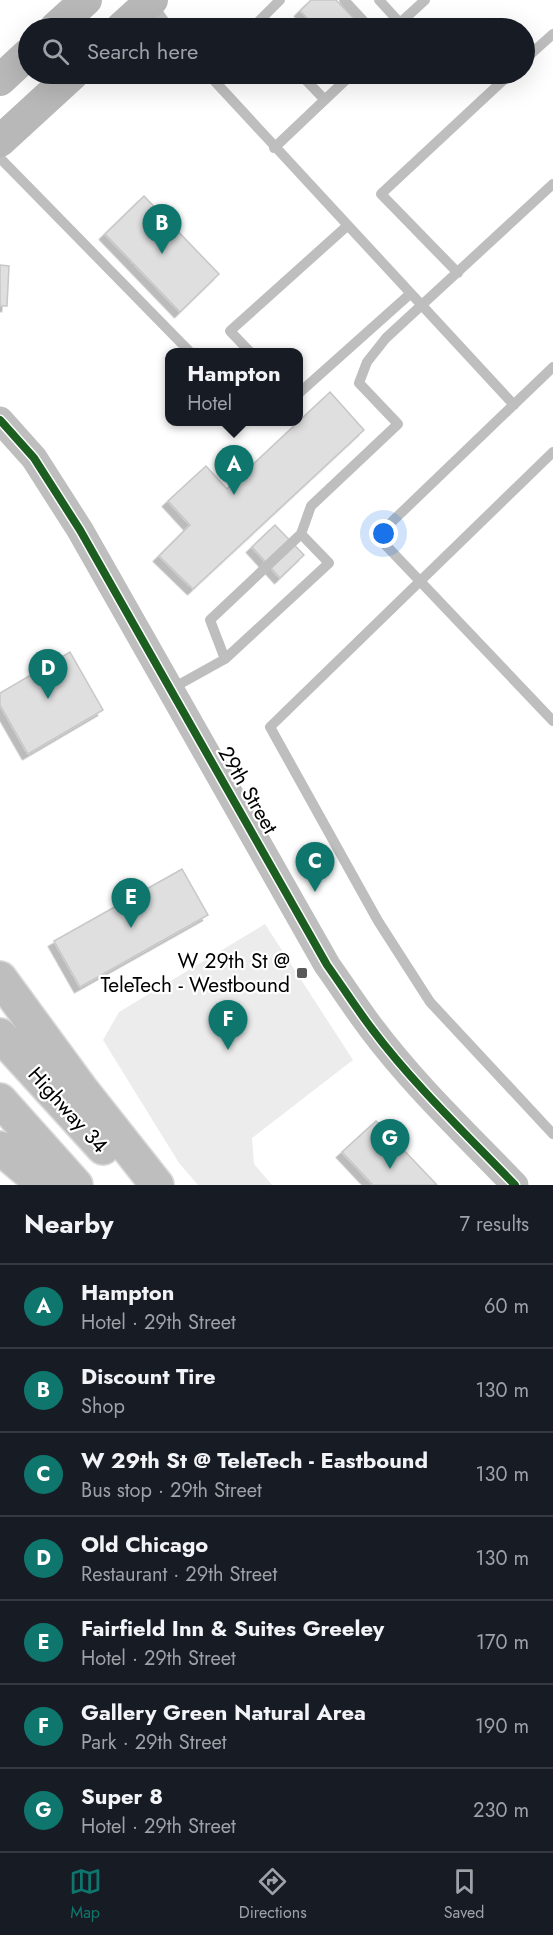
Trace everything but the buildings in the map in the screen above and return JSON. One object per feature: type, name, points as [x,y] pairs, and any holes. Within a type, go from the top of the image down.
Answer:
[{"type":"highway","points":[[0,978],[82,1090],[157,1185]]},
{"type":"highway","name":"Highway 34","points":[[0,1035],[136,1185]]},
{"type":"highway","name":"Highway 34","points":[[0,1100],[76,1185]]},
{"type":"highway","points":[[0,1148],[44,1185]]},
{"type":"main road","points":[[66,18],[86,0]]},
{"type":"main road","points":[[131,18],[150,0]]},
{"type":"main road","points":[[0,80],[18,63]]},
{"type":"main road","points":[[0,141],[62,84]]},
{"type":"street","name":"29th Street","points":[[0,420],[34,458],[80,530],[322,956],[346,992],[372,1029],[430,1098],[514,1185]]},
{"type":"lane","points":[[150,0],[162,18]]},
{"type":"lane","points":[[262,18],[280,0]]},
{"type":"lane","points":[[344,0],[361,18]]},
{"type":"lane","points":[[379,0],[395,18]]},
{"type":"lane","points":[[405,18],[425,0]]},
{"type":"lane","points":[[535,50],[553,33]]},
{"type":"lane","points":[[217,84],[514,405]]},
{"type":"lane","points":[[310,84],[325,100]]},
{"type":"lane","points":[[274,148],[342,84]]},
{"type":"lane","points":[[458,273],[381,194],[499,84]]},
{"type":"lane","points":[[0,158],[186,348]]},
{"type":"lane","points":[[225,659],[210,620],[301,534],[311,506],[398,424],[358,383],[367,362],[386,338],[553,184]]},
{"type":"lane","points":[[246,348],[230,331],[347,226]]},
{"type":"lane","points":[[303,390],[410,294]]},
{"type":"lane","points":[[553,367],[377,536],[553,721]]},
{"type":"lane","points":[[553,452],[270,727],[378,921],[430,1002],[553,1134]]},
{"type":"lane","points":[[170,690],[225,659],[329,563],[301,534]]},
{"type":"shaded area","points":[[265,924],[353,1060],[252,1138],[254,1164],[272,1185],[198,1185],[179,1163],[103,1040],[119,1012]]},
{"type":"cycle path","points":[[0,420],[34,458],[80,530],[327,965],[366,1021],[405,1070],[515,1185]]},
{"type":"place","name":"Discount Tire","points":[[162,254]]},
{"type":"place","name":"Hampton","points":[[234,495]]},
{"type":"place","name":"Old Chicago","points":[[48,699]]},
{"type":"place","name":"W 29th St @ TeleTech - Eastbound","points":[[315,892]]},
{"type":"place","name":"Fairfield Inn & Suites Greeley","points":[[131,928]]},
{"type":"place","name":"W 29th St @ TeleTech - Westbound","points":[[302,973]]},
{"type":"place","name":"Gallery Green Natural Area","points":[[228,1050]]},
{"type":"place","name":"Super 8","points":[[390,1169]]}]
